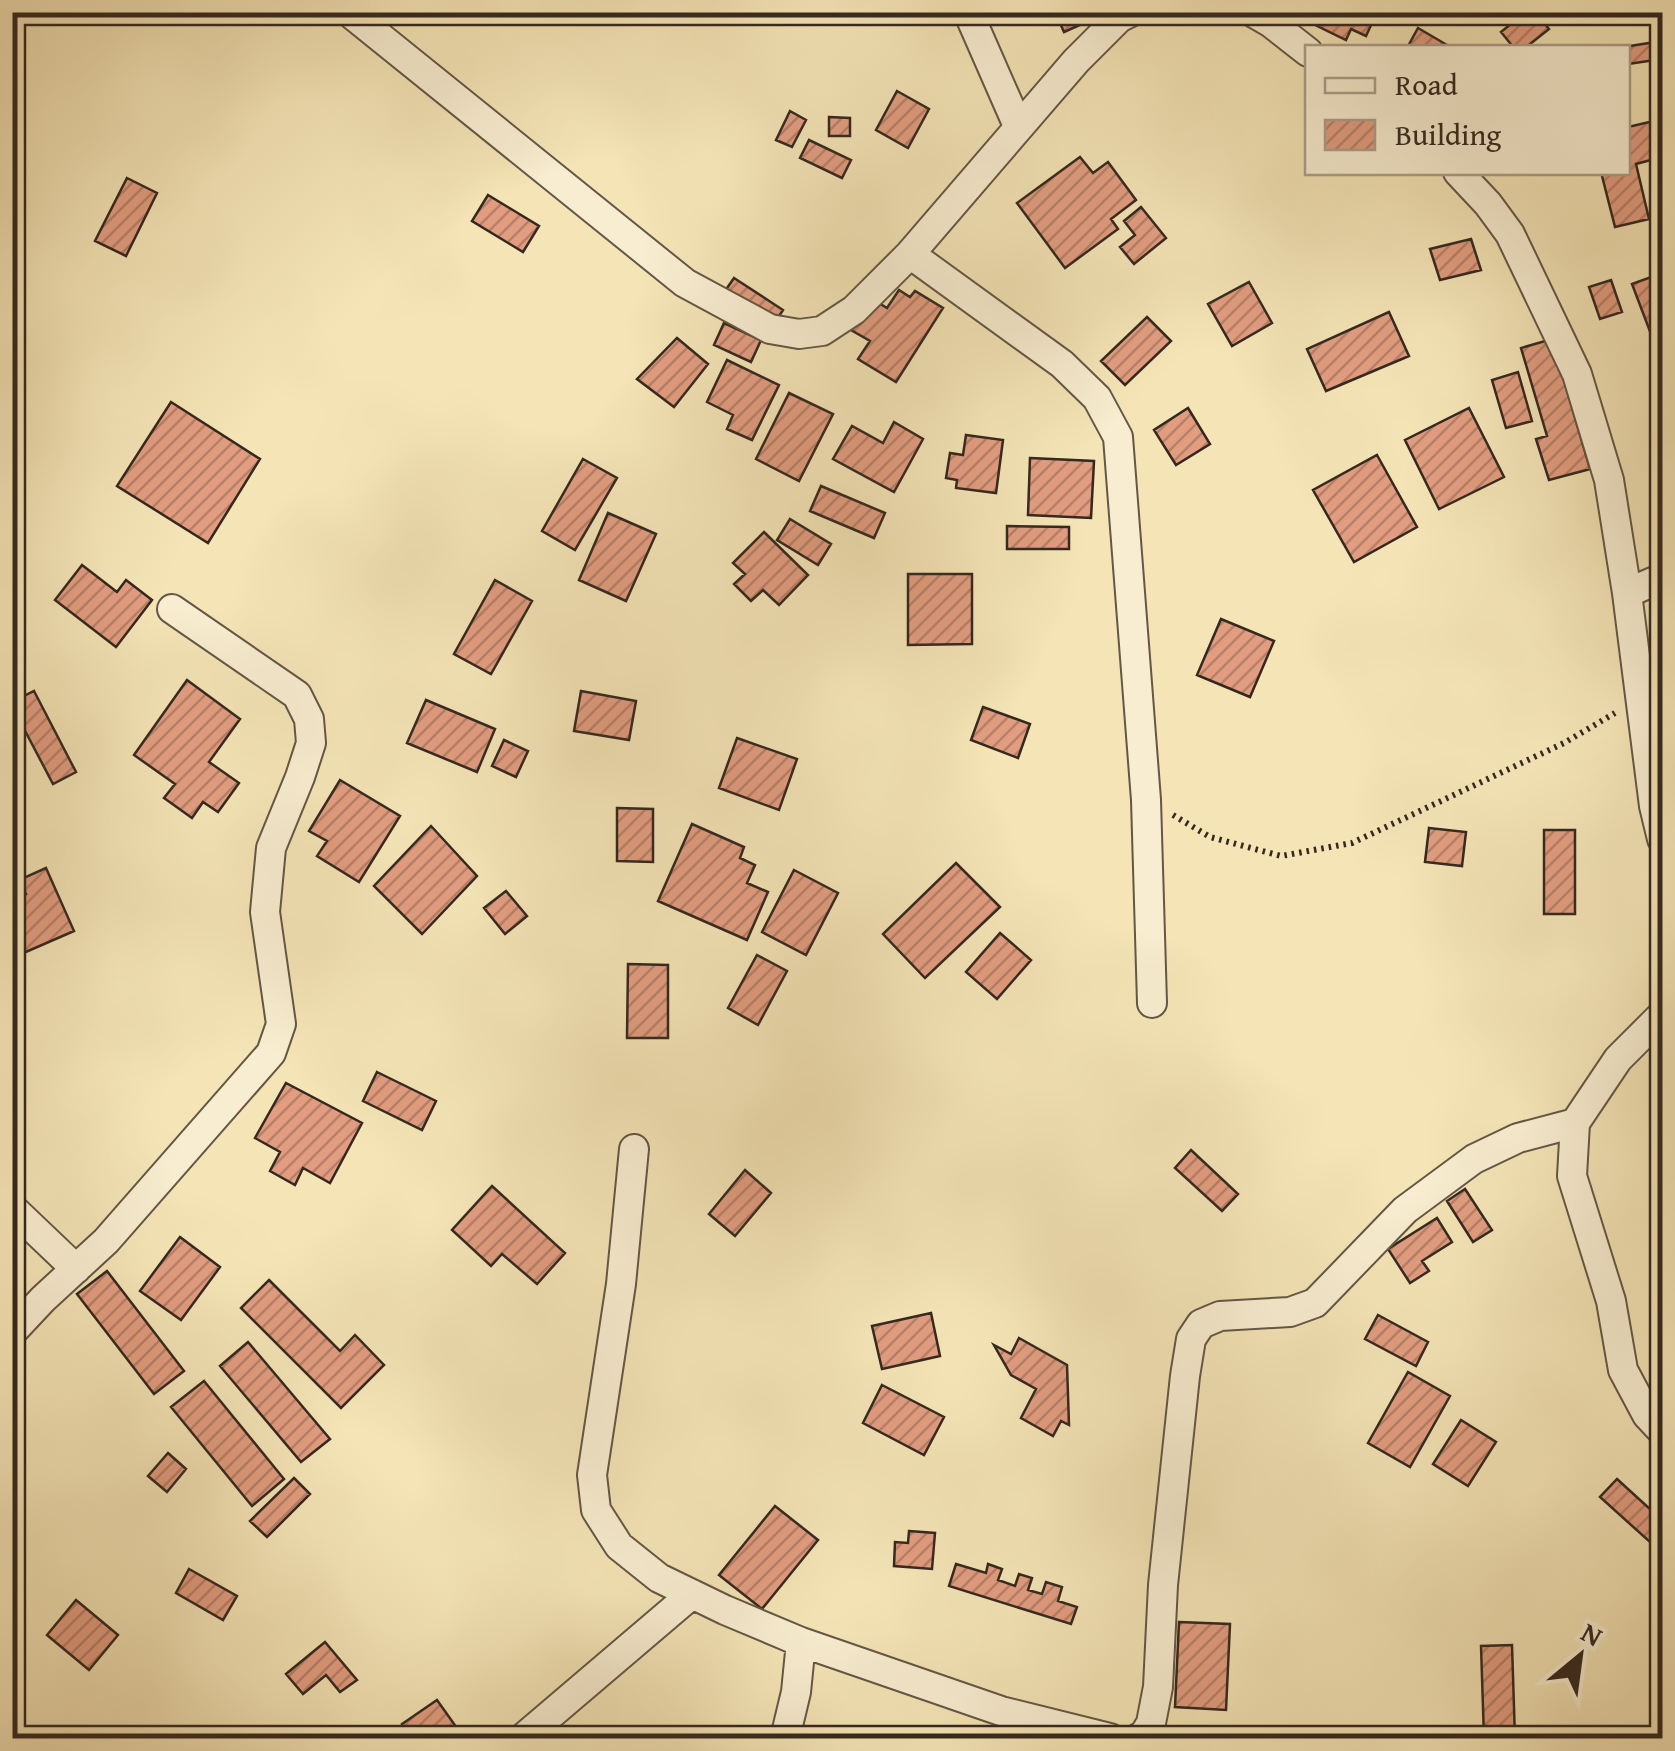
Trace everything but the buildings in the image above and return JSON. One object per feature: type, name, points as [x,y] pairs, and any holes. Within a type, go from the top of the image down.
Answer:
[{"type":"street","points":[[349,12],[685,283],[770,329],[798,334],[822,331],[854,310],[910,254],[1076,61],[1130,12]]},
{"type":"street","points":[[968,12],[1018,126]]},
{"type":"street","points":[[1252,12],[1272,22],[1305,50]]},
{"type":"street","points":[[1461,175],[1510,234],[1577,374],[1609,480],[1662,840]]},
{"type":"street","points":[[910,254],[1062,364],[1097,398],[1118,437],[1146,800],[1152,1003]]},
{"type":"street","points":[[1627,593],[1662,578]]},
{"type":"street","points":[[12,1332],[106,1242],[271,1054],[281,1024],[265,912],[271,848],[300,777],[310,743],[309,719],[297,695],[172,609]]},
{"type":"street","points":[[1662,1015],[1618,1059],[1575,1123],[1572,1176],[1610,1301],[1623,1370],[1648,1415],[1662,1431]]},
{"type":"street","points":[[1138,1738],[1151,1724],[1158,1688],[1163,1584],[1185,1376],[1191,1340],[1201,1324],[1220,1316],[1290,1312],[1315,1303],[1405,1210],[1474,1159],[1518,1138],[1575,1123]]},
{"type":"street","points":[[634,1149],[620,1284],[592,1475],[596,1510],[619,1546],[658,1578],[801,1642],[1001,1710],[1110,1738]]},
{"type":"street","points":[[12,1208],[76,1269]]},
{"type":"street","points":[[523,1738],[692,1594]]},
{"type":"street","points":[[785,1738],[796,1692],[801,1642]]},
{"type":"path","points":[[1146,800],[1210,837],[1281,856],[1352,843],[1564,743],[1640,699]]}]
